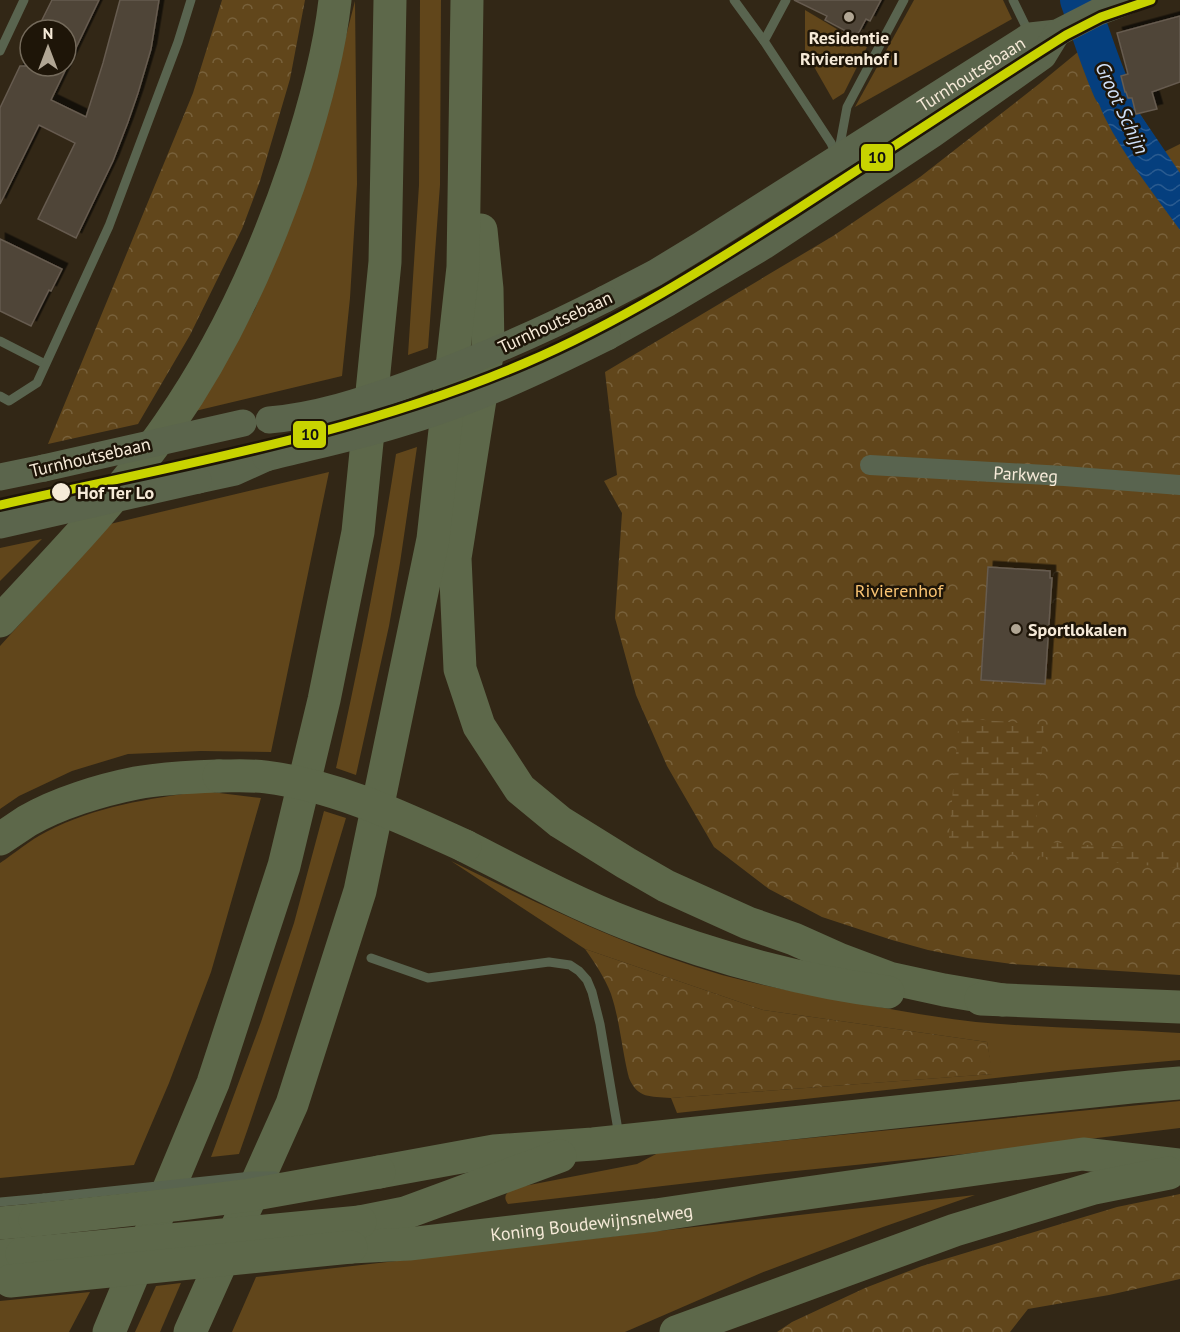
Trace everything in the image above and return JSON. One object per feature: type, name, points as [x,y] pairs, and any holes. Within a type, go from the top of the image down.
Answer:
[{"type":"highway","points":[[0,621],[61,556],[146,456],[186,398],[231,320],[284,199],[309,125],[335,0]]},
{"type":"highway","points":[[109,1332],[213,1083],[284,866],[324,700],[358,532],[385,262],[390,0]]},
{"type":"highway","points":[[190,1332],[292,1104],[360,891],[433,539],[463,267],[467,0]]},
{"type":"highway","points":[[466,98],[487,289],[488,350],[455,558],[460,669],[479,726],[520,789],[560,822],[666,886],[748,923],[794,939],[889,978],[1003,1000]]},
{"type":"highway","points":[[0,839],[29,820],[61,806],[97,793],[137,783],[219,776],[264,777],[301,783],[339,793],[401,817],[465,846],[564,896],[629,924],[691,947],[756,967],[855,988],[928,997],[1180,1007]]},
{"type":"highway","points":[[0,1223],[40,1209],[181,1204],[494,1151],[606,1143],[1180,1083]]},
{"type":"highway","points":[[356,1235],[405,1213],[606,1143]]},
{"type":"highway","name":"Koning Boudewijnsnelweg","points":[[8,1268],[356,1235],[421,1243],[656,1215],[1083,1154],[1180,1165]]},
{"type":"highway","points":[[676,1332],[955,1230],[1094,1188],[1180,1171]]},
{"type":"highway","points":[[745,1332],[823,1277]]},
{"type":"main road","points":[[1065,29],[1098,12],[1130,0]]},
{"type":"main road","name":"Turnhoutsebaan","points":[[0,477],[243,423],[309,415],[402,387],[515,343],[655,273],[1030,36],[1065,29]]},
{"type":"main road","name":"Turnhoutsebaan","points":[[0,525],[235,472],[266,458],[395,425],[442,410],[541,370],[660,308],[764,246],[933,134],[1043,56],[1065,29]]},
{"type":"street","name":"Parkweg","points":[[870,465],[1180,485]]},
{"type":"lane","points":[[0,51],[24,0]]},
{"type":"lane","points":[[0,396],[9,401],[37,383],[109,226],[178,42],[191,0]]},
{"type":"lane","points":[[764,41],[786,0]]},
{"type":"lane","points":[[838,158],[847,107],[904,0]]},
{"type":"lane","points":[[1013,0],[1030,36]]},
{"type":"lane","points":[[738,2],[831,143],[838,158]]},
{"type":"lane","points":[[0,341],[45,364]]},
{"type":"lane","points":[[371,958],[428,978],[549,962],[570,965],[579,971],[587,980],[592,992],[600,1024],[606,1143]]},
{"type":"lane","points":[[310,1174],[379,1172]]},
{"type":"lane","points":[[0,1202],[40,1209],[252,1176],[286,1175]]},
{"type":"green space","points":[[222,0],[305,0],[290,79],[260,181],[242,229],[190,335],[138,424],[48,444],[193,93]]},
{"type":"green space","points":[[420,0],[441,0],[440,185],[428,348],[408,355],[419,185]]},
{"type":"green space","points":[[914,0],[1003,0],[1012,19],[855,107]]},
{"type":"green space","points":[[355,1],[357,184],[350,298],[342,376],[195,411],[255,309],[316,153]]},
{"type":"green space","points":[[805,10],[867,47],[844,93],[833,100],[805,51]]},
{"type":"green space","name":"Rivierenhof","points":[[1108,38],[1122,86],[1132,98],[1136,114],[1140,114],[1164,152],[1180,144],[1180,975],[1012,964],[928,950],[822,917],[769,889],[714,847],[667,766],[636,695],[615,618],[622,513],[604,481],[617,475],[605,372],[833,236],[920,177],[1084,47]]},
{"type":"green space","points":[[417,447],[389,626],[356,775],[336,768],[369,612],[396,454]]},
{"type":"green space","points":[[329,472],[271,752],[201,751],[128,754],[72,771],[19,796],[0,809],[0,646],[110,524]]},
{"type":"green space","points":[[42,539],[0,581],[0,548]]},
{"type":"green space","points":[[959,718],[1044,725],[1035,841],[1180,852],[1180,868],[948,849]]},
{"type":"green space","points":[[203,791],[261,798],[211,972],[169,1083],[134,1165],[0,1178],[0,863],[40,835],[84,816],[142,801]]},
{"type":"green space","points":[[324,811],[346,818],[267,1071],[239,1154],[211,1157],[261,1022],[294,923]]},
{"type":"green space","points":[[451,861],[618,938],[722,975],[800,993],[960,1020],[1027,1026],[1180,1033],[1180,1060],[677,1113],[671,1098],[992,1074],[987,1042],[763,1010],[585,949]]},
{"type":"green space","points":[[585,949],[763,1010],[987,1042],[993,1074],[671,1098],[646,1095],[636,1090],[629,1078],[611,994],[600,971]]},
{"type":"green space","points":[[1180,1101],[1180,1128],[508,1204],[505,1199],[507,1193],[514,1188],[637,1164],[658,1153]]},
{"type":"green space","points":[[1180,1194],[1180,1279],[1109,1295],[1028,1309],[1010,1332],[777,1332],[792,1322],[865,1288],[922,1266],[1117,1207]]},
{"type":"green space","points":[[975,1195],[761,1273],[625,1332],[232,1332],[256,1277]]},
{"type":"green space","points":[[181,1283],[160,1332],[135,1332],[156,1286]]},
{"type":"green space","points":[[90,1292],[69,1332],[0,1332],[0,1301]]},
{"type":"water","name":"Groot Schijn","points":[[1108,38],[1122,86],[1132,98],[1136,114],[1140,114],[1180,173],[1180,230],[1131,162],[1101,110],[1084,47]]},
{"type":"building","points":[[52,0],[99,0],[78,44],[78,18],[43,18]]},
{"type":"building","points":[[120,0],[159,0],[151,49],[128,122],[113,161],[76,238],[38,219],[75,143],[39,125],[0,204],[0,108],[18,70],[18,78],[62,78],[51,100],[86,117]]},
{"type":"building","name":"Residentie Rivierenhof I","points":[[794,0],[881,0],[870,21],[866,19],[855,36],[825,20],[827,16]]},
{"type":"building","points":[[1180,16],[1180,82],[1152,92],[1157,109],[1136,114],[1132,98],[1128,98],[1125,92],[1121,76],[1128,74],[1117,33]]},
{"type":"building","points":[[0,239],[62,269],[31,326],[0,311]]},
{"type":"building","name":"Sportlokalen","points":[[988,567],[1050,571],[1050,578],[1052,578],[1045,684],[981,680]]},
{"type":"waterway","name":"Groot Schijn","points":[[1079,0],[1112,90]]},
{"type":"transit line","name":"10","points":[[0,505],[266,446],[332,429],[397,410],[525,363],[594,330],[695,273],[1066,35],[1101,17],[1151,0]]},
{"type":"place","name":"Residentie Rivierenhof I","points":[[849,17]]},
{"type":"place","name":"Hof Ter Lo","points":[[61,492]]},
{"type":"place","name":"Sportlokalen","points":[[1016,629]]}]
